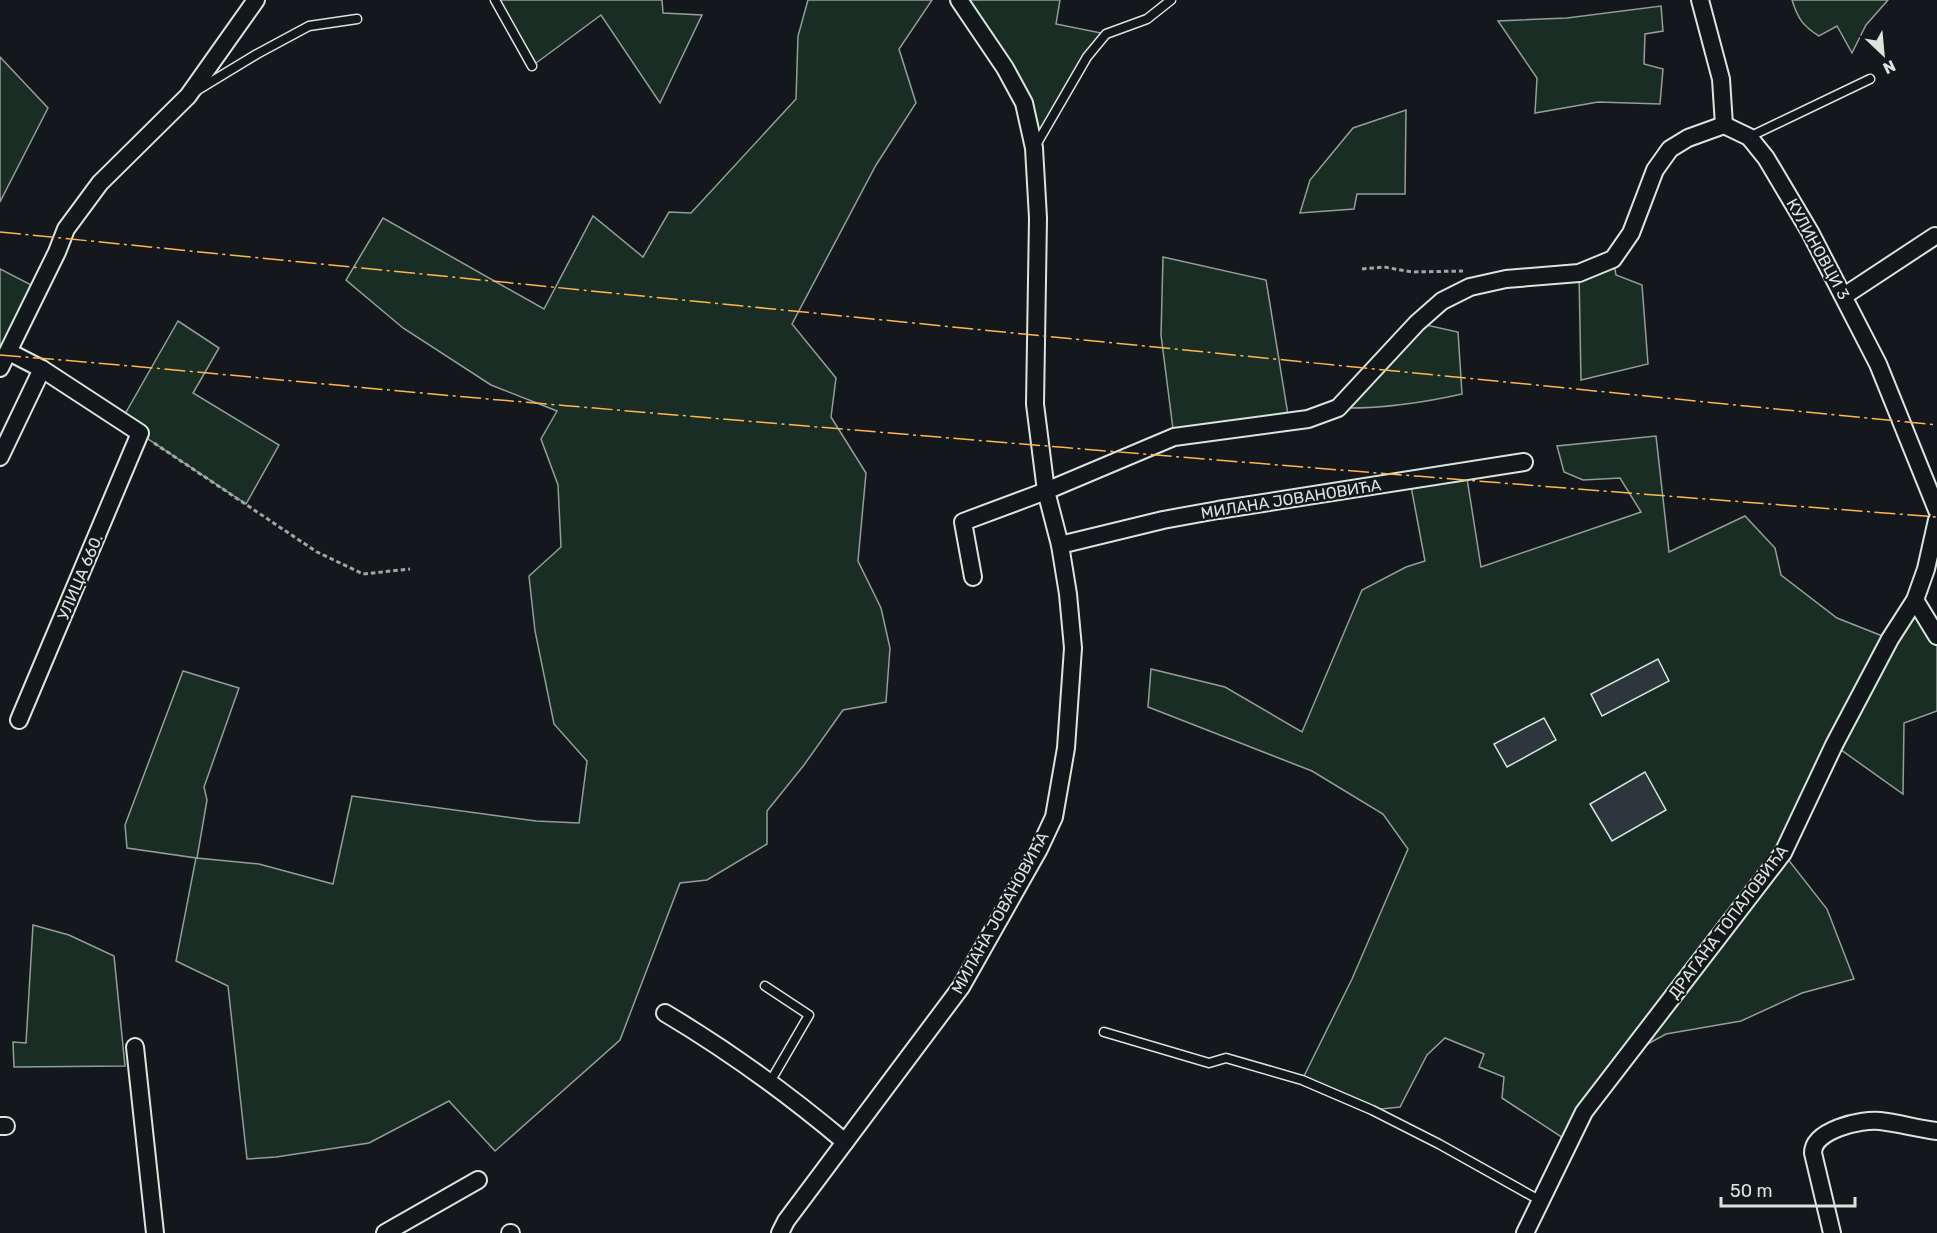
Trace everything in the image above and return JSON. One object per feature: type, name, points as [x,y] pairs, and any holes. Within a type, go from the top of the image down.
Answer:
[{"type":"street","points":[[0,368],[66,229],[100,183],[188,96],[256,0]]},
{"type":"street","name":"МИЛАНА ЈОВАНОВИЋА","points":[[780,1233],[961,987],[1039,849],[1054,817],[1066,748],[1073,648],[1068,594],[1060,545],[1046,492],[1035,404],[1038,218],[1034,148],[1024,103],[1005,68],[959,0]]},
{"type":"street","points":[[974,577],[963,522],[1046,492],[1174,437],[1308,419],[1338,408],[1418,323],[1442,301],[1470,287],[1506,279],[1579,273],[1613,259],[1631,233],[1656,170],[1670,149],[1688,138],[1724,125],[1721,79],[1700,0]]},
{"type":"street","name":"КУЛИНОВЦИ 3","points":[[1724,125],[1749,137],[1766,158],[1810,232],[1892,393],[1916,461],[1937,510]]},
{"type":"street","points":[[1844,296],[1935,236]]},
{"type":"street","points":[[9,352],[42,369],[140,434]]},
{"type":"street","points":[[0,457],[42,369]]},
{"type":"street","name":"УЛИЦА 660.","points":[[19,720],[140,434]]},
{"type":"street","name":"МИЛАНА ЈОВАНОВИЋА","points":[[1060,545],[1163,520],[1218,510],[1524,462]]},
{"type":"street","name":"ДРАГАНА ТОПАЛОВИЋА","points":[[1525,1233],[1584,1112],[1783,853],[1834,745],[1890,639],[1932,568],[1937,520]]},
{"type":"street","points":[[1915,600],[1937,636]]},
{"type":"street","points":[[665,1013],[736,1057],[846,1142]]},
{"type":"street","points":[[135,1047],[155,1233]]},
{"type":"street","points":[[1832,1233],[1813,1153],[1813,1148],[1821,1136],[1840,1128],[1878,1121],[1937,1131]]},
{"type":"street","points":[[385,1233],[478,1180]]},
{"type":"lane","points":[[495,0],[532,66]]},
{"type":"lane","points":[[1034,148],[1087,57],[1106,34],[1147,19],[1171,0]]},
{"type":"lane","points":[[188,96],[257,54],[309,26],[357,19]]},
{"type":"lane","points":[[1749,137],[1870,79]]},
{"type":"lane","points":[[765,986],[809,1015],[771,1082]]},
{"type":"lane","points":[[1104,1032],[1209,1063],[1226,1058],[1302,1080],[1372,1110],[1439,1144],[1540,1201]]},
{"type":"path","points":[[1362,269],[1384,267],[1412,272],[1449,270],[1468,272]]},
{"type":"path","points":[[140,434],[317,552],[363,574],[410,569]]},
{"type":"green space","points":[[495,0],[662,0],[663,13],[702,15],[660,103],[601,15],[532,66]]},
{"type":"green space","points":[[808,0],[932,0],[899,49],[916,103],[876,165],[792,324],[836,378],[831,417],[866,473],[858,561],[881,608],[890,648],[886,702],[843,710],[804,765],[767,811],[767,844],[707,880],[680,883],[620,1040],[495,1151],[449,1101],[369,1143],[247,1159],[228,986],[176,961],[196,858],[127,848],[125,825],[183,671],[239,688],[204,787],[207,800],[197,858],[259,864],[333,884],[352,796],[536,821],[579,823],[587,761],[554,724],[535,631],[529,576],[561,547],[558,485],[541,439],[557,411],[491,385],[403,328],[346,280],[383,218],[544,309],[593,216],[643,257],[669,212],[691,213],[796,99],[798,36]]},
{"type":"green space","points":[[959,0],[1060,0],[1056,24],[1106,34],[1040,138],[1024,103]]},
{"type":"green space","points":[[1792,0],[1888,0],[1866,25],[1852,53],[1837,26],[1819,36],[1809,29],[1799,17]]},
{"type":"green space","points":[[1661,6],[1663,31],[1645,34],[1644,64],[1663,69],[1660,104],[1598,102],[1535,113],[1537,78],[1498,21],[1567,18]]},
{"type":"green space","points":[[0,57],[48,108],[0,202]]},
{"type":"green space","points":[[1406,110],[1405,194],[1357,194],[1354,209],[1300,213],[1310,180],[1353,128]]},
{"type":"green space","points":[[1163,257],[1266,280],[1289,421],[1174,437],[1161,335]]},
{"type":"green space","points":[[1613,259],[1616,275],[1642,285],[1648,364],[1581,380],[1579,273]]},
{"type":"green space","points":[[0,269],[39,289],[0,368]]},
{"type":"green space","points":[[178,321],[219,348],[193,393],[279,445],[246,504],[121,421]]},
{"type":"green space","points":[[1417,323],[1458,332],[1462,394],[1400,405],[1338,408]]},
{"type":"green space","points":[[1656,436],[1669,552],[1745,516],[1775,548],[1781,575],[1837,618],[1890,639],[1915,600],[1937,636],[1937,711],[1904,723],[1903,794],[1834,745],[1783,853],[1827,909],[1854,979],[1802,993],[1741,1021],[1666,1034],[1629,1054],[1569,1142],[1502,1098],[1504,1077],[1479,1067],[1484,1054],[1445,1038],[1427,1055],[1400,1107],[1372,1110],[1302,1080],[1352,979],[1408,849],[1383,814],[1312,771],[1148,707],[1151,669],[1225,687],[1302,732],[1362,590],[1406,567],[1425,561],[1410,481],[1466,472],[1481,567],[1641,512],[1620,478],[1583,480],[1564,472],[1557,446]]},
{"type":"green space","points":[[33,925],[69,935],[114,956],[125,1066],[14,1067],[13,1042],[26,1043]]},
{"type":"building","points":[[1658,659],[1669,681],[1602,716],[1591,694]]},
{"type":"building","points":[[1544,718],[1556,740],[1507,767],[1494,744]]},
{"type":"building","points":[[1645,772],[1666,810],[1612,841],[1590,804]]},
{"type":"power","points":[[0,232],[1937,425]]},
{"type":"power","points":[[0,355],[885,433],[1937,517]]}]
